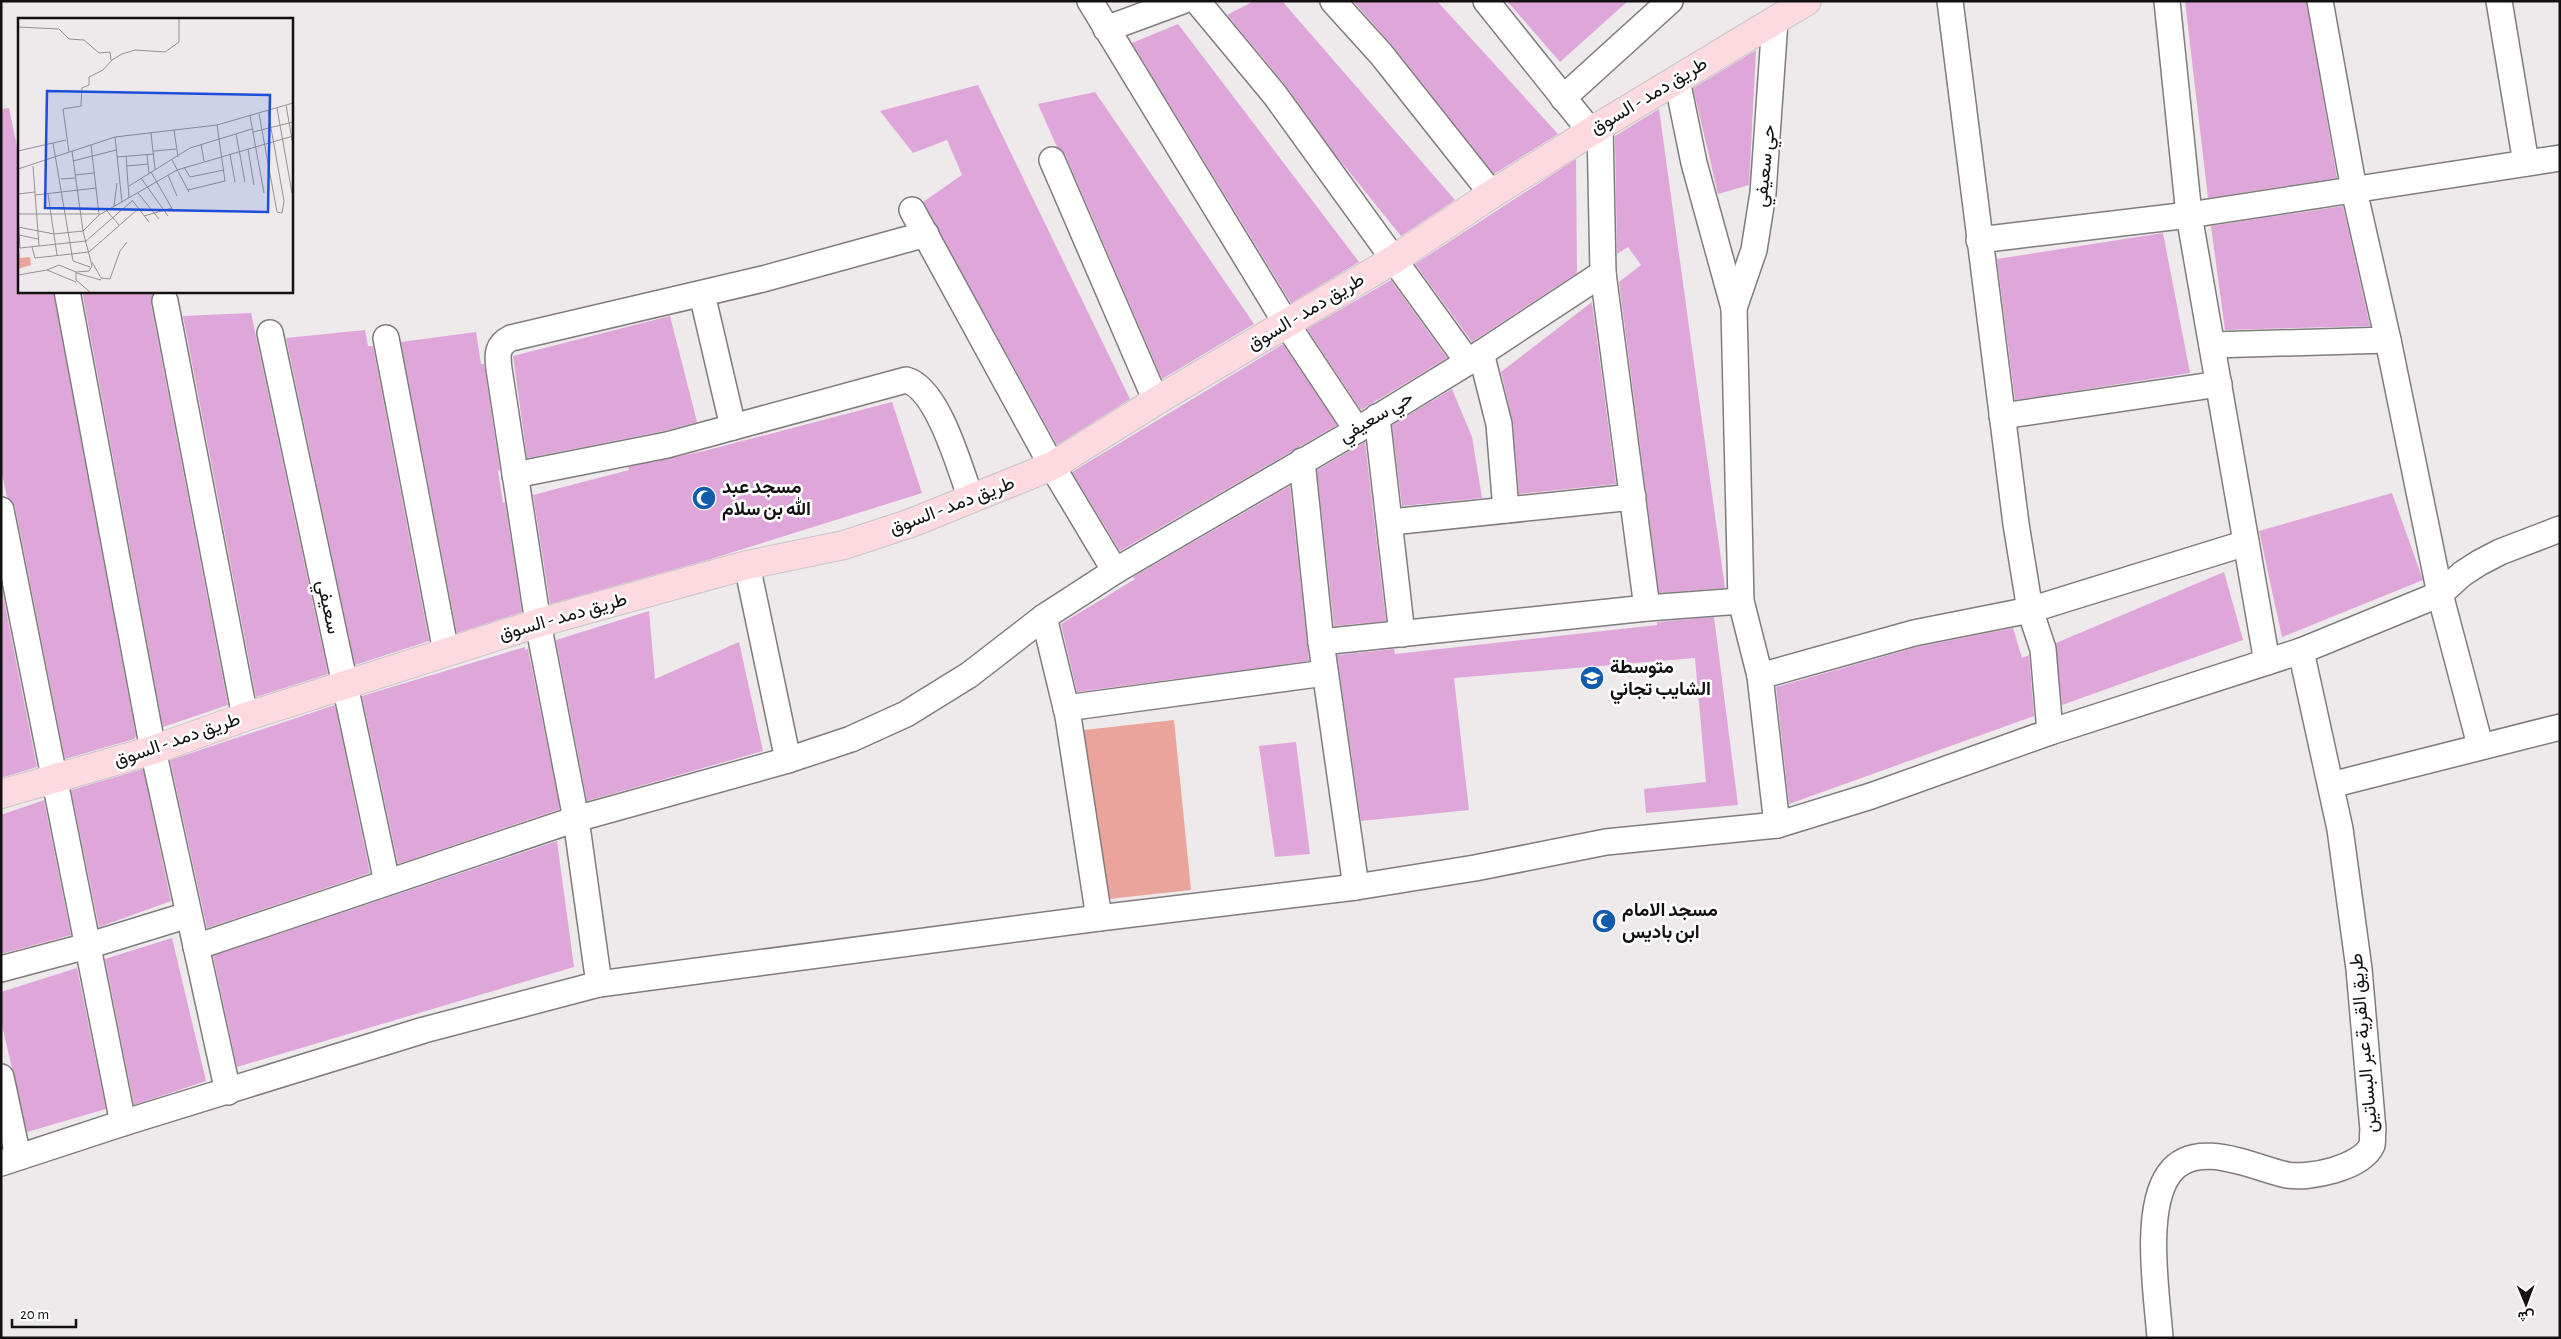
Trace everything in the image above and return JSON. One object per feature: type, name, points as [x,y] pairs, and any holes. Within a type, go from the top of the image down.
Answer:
[{"type":"main road","name":"طريق دمد - السوق","points":[[1,794],[152,750],[345,684],[538,623],[747,565],[844,546],[911,523],[1052,466],[1156,401],[1394,260],[1492,194],[1595,129],[1807,1]]},
{"type":"street","points":[[1090,1],[1286,323],[1367,423],[1391,522],[1402,634]]},
{"type":"street","points":[[1106,28],[1182,1]]},
{"type":"street","points":[[1197,1],[1275,95],[1394,260],[1474,357],[1499,424],[1506,510]]},
{"type":"street","points":[[1333,1],[1381,54],[1492,194]]},
{"type":"street","points":[[1563,98],[1670,1]]},
{"type":"street","points":[[1950,1],[2002,416],[2030,610],[2043,649],[2050,732]]},
{"type":"street","points":[[2168,1],[2189,215],[2267,662]]},
{"type":"street","points":[[2320,1],[2354,190],[2388,340],[2440,594],[2480,745]]},
{"type":"street","points":[[2499,1],[2526,163]]},
{"type":"street","points":[[1493,4],[1563,98],[1595,129],[1603,273],[1647,608]]},
{"type":"street","name":"حي سعيفي","points":[[1734,308],[1754,250],[1763,193],[1775,21]]},
{"type":"street","points":[[1677,80],[1694,164],[1734,308],[1741,601],[1760,676],[1777,825]]},
{"type":"street","points":[[1979,240],[2189,215],[2560,158]]},
{"type":"street","points":[[1052,160],[1156,401]]},
{"type":"street","points":[[912,210],[1052,466],[1115,570]]},
{"type":"street","points":[[600,984],[576,820],[538,623],[498,350],[503,342],[511,338],[702,294],[926,234]]},
{"type":"street","name":"حي سعيفي","points":[[196,947],[576,820],[788,760],[850,739],[906,714],[969,675],[1044,617],[1115,570],[1367,423],[1474,357],[1603,273]]},
{"type":"street","points":[[67,292],[152,750],[228,1092]]},
{"type":"street","points":[[702,294],[733,427]]},
{"type":"street","points":[[164,301],[245,717]]},
{"type":"street","name":"سعيفي","points":[[270,333],[387,882]]},
{"type":"street","points":[[386,338],[446,652]]},
{"type":"street","points":[[2212,345],[2388,340]]},
{"type":"street","points":[[515,475],[667,445],[906,380],[913,382],[929,396],[936,408],[971,499]]},
{"type":"street","points":[[2002,416],[2219,384]]},
{"type":"street","points":[[1302,461],[1320,642],[1356,886]]},
{"type":"street","points":[[1391,522],[1633,497]]},
{"type":"street","points":[[1,510],[56,778],[87,946],[123,1123]]},
{"type":"street","points":[[1,1077],[9,1160],[424,1030],[600,984],[1356,886],[1475,868],[1606,842],[1777,825],[1871,796],[2050,732],[2301,651],[2440,594],[2462,574],[2479,563],[2500,552],[2560,530]]},
{"type":"street","points":[[1760,676],[1914,633],[2030,610],[2246,543]]},
{"type":"street","points":[[747,565],[788,760]]},
{"type":"street","points":[[1320,642],[1647,608],[1741,601]]},
{"type":"street","points":[[1044,617],[1066,708],[1099,918]]},
{"type":"street","name":"طريق القرية عبر البساتين","points":[[2160,1338],[2154,1246],[2155,1211],[2169,1173],[2180,1164],[2194,1158],[2213,1157],[2240,1160],[2288,1175],[2316,1174],[2343,1167],[2362,1158],[2372,1144],[2373,1130],[2359,969],[2331,785],[2301,651]]},
{"type":"street","points":[[1066,708],[1325,673]]},
{"type":"street","points":[[2331,785],[2480,745],[2560,727]]},
{"type":"street","points":[[1,968],[87,946],[188,915]]},
{"type":"shaded area","points":[[1174,720],[1191,890],[1108,899],[1084,730]]},
{"type":"building","points":[[1254,1],[1282,1],[1455,200],[1401,236],[1334,153],[1287,87],[1227,15]]},
{"type":"building","points":[[1353,1],[1437,1],[1558,134],[1494,174],[1392,45]]},
{"type":"building","points":[[1507,1],[1628,1],[1560,62]]},
{"type":"building","points":[[2185,1],[2306,1],[2337,178],[2208,198]]},
{"type":"building","points":[[1178,24],[1359,262],[1291,303],[1132,43]]},
{"type":"building","points":[[1756,50],[1749,185],[1718,194],[1693,88]]},
{"type":"building","points":[[978,85],[1130,399],[1057,445],[923,202],[962,175],[947,140],[913,153],[880,111]]},
{"type":"building","points":[[1095,92],[1254,324],[1162,379],[1065,154],[1057,147],[1038,104]]},
{"type":"building","points":[[9,108],[18,151],[18,292],[53,292],[136,736],[134,739],[65,759],[15,507],[7,497],[1,469],[1,109]]},
{"type":"building","points":[[1659,109],[1725,588],[1659,593],[1619,282],[1641,265],[1628,247],[1617,254],[1615,136]]},
{"type":"building","points":[[1576,159],[1577,273],[1472,342],[1415,264]]},
{"type":"building","points":[[2343,206],[2370,326],[2225,330],[2211,226]]},
{"type":"building","points":[[2163,233],[2190,373],[2015,400],[1997,259]]},
{"type":"building","points":[[1391,280],[1447,358],[1361,410],[1307,329]]},
{"type":"building","points":[[82,292],[152,292],[153,295],[151,304],[228,705],[163,727]]},
{"type":"building","points":[[1592,302],[1616,484],[1519,494],[1513,423],[1501,372]]},
{"type":"building","points":[[251,313],[328,674],[256,697],[183,316]]},
{"type":"building","points":[[670,316],[697,422],[664,431],[527,458],[513,356]]},
{"type":"building","points":[[365,330],[368,346],[373,346],[429,641],[355,665],[286,338]]},
{"type":"building","points":[[476,332],[481,364],[484,364],[500,470],[498,471],[503,503],[505,502],[522,612],[457,633],[401,342]]},
{"type":"building","points":[[1283,344],[1337,425],[1120,551],[1072,472]]},
{"type":"building","points":[[1452,389],[1472,437],[1482,498],[1402,506],[1392,425]]},
{"type":"building","points":[[892,402],[922,493],[711,559],[550,604],[533,495],[629,470],[628,467],[704,451]]},
{"type":"building","points":[[1365,442],[1386,621],[1334,626],[1317,470]]},
{"type":"building","points":[[1290,486],[1309,661],[1077,692],[1061,624],[1135,579],[1133,577]]},
{"type":"building","points":[[2392,493],[2423,580],[2282,637],[2259,531]]},
{"type":"building","points":[[2224,572],[2243,640],[2062,705],[2056,643]]},
{"type":"building","points":[[1,585],[37,767],[1,778]]},
{"type":"building","points":[[649,611],[655,679],[739,642],[763,751],[587,801],[556,640]]},
{"type":"building","points":[[1714,617],[1738,805],[1646,813],[1644,789],[1706,782],[1695,658],[1454,678],[1469,810],[1361,821],[1337,655],[1394,649],[1395,654],[1657,625],[1657,622]]},
{"type":"building","points":[[2013,628],[2022,658],[2029,655],[2034,716],[1789,804],[1776,687],[1917,647]]},
{"type":"building","points":[[525,647],[525,650],[528,649],[560,809],[398,864],[362,696]]},
{"type":"building","points":[[335,705],[370,873],[207,928],[170,760]]},
{"type":"building","points":[[1296,742],[1310,854],[1275,857],[1259,746]]},
{"type":"building","points":[[143,769],[171,901],[99,927],[71,790]]},
{"type":"building","points":[[44,800],[71,935],[1,954],[1,815]]},
{"type":"building","points":[[557,841],[574,967],[237,1067],[213,956]]},
{"type":"building","points":[[172,938],[206,1081],[134,1105],[105,959]]},
{"type":"building","points":[[77,968],[106,1109],[27,1132],[1,1021],[1,992]]},
{"type":"place","name":"مسجد عبد الله بن سلام","points":[[704,498]]},
{"type":"place","name":"متوسطة الشايب تجاني","points":[[1592,678]]},
{"type":"place","name":"مسجد الامام ابن باديس","points":[[1604,921]]}]
